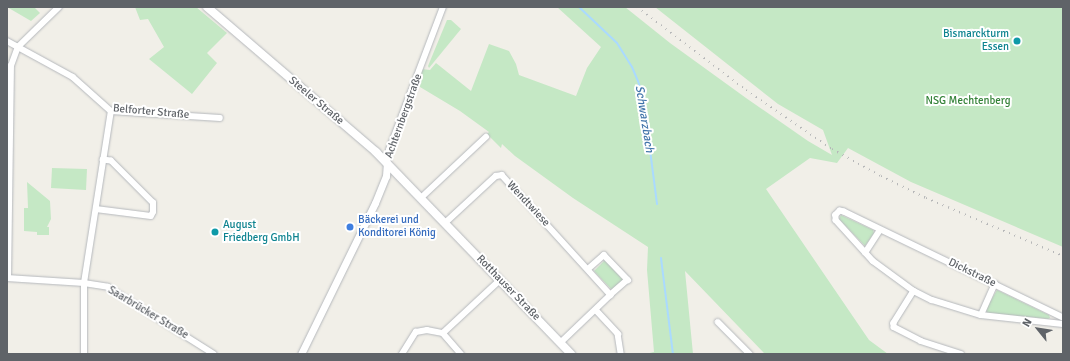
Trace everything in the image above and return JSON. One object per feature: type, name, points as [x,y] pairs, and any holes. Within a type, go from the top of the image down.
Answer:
[{"type":"main road","name":"Steeler Straße","points":[[207,7],[387,162],[445,223]]},
{"type":"main road","name":"Rotthauser Straße","points":[[445,223],[571,354]]},
{"type":"street","points":[[8,278],[11,66],[18,47],[59,7]]},
{"type":"street","name":"Achternbergstraße","points":[[302,354],[375,203],[386,176],[389,150],[443,7]]},
{"type":"street","name":"Belforter Straße","points":[[7,41],[73,77],[111,111],[220,118]]},
{"type":"street","points":[[84,354],[84,283],[111,111]]},
{"type":"street","points":[[421,198],[486,136]]},
{"type":"street","points":[[96,209],[151,216],[153,212],[153,203],[111,161],[103,160]]},
{"type":"street","name":"Wendtwiese","points":[[445,223],[496,176],[502,175],[611,295]]},
{"type":"street","name":"Dickstraße","points":[[865,253],[836,220],[836,215],[840,211],[995,284],[1063,318]]},
{"type":"street","points":[[880,230],[865,253],[889,274],[914,291],[946,305],[981,315],[1063,324]]},
{"type":"street","points":[[561,343],[628,280],[604,255],[588,269]]},
{"type":"street","name":"Saarbrücker Straße","points":[[8,278],[84,283],[108,287],[214,354]]},
{"type":"street","points":[[443,333],[500,280]]},
{"type":"street","points":[[981,315],[995,284]]},
{"type":"street","points":[[914,291],[894,323],[894,327],[921,341],[961,354]]},
{"type":"street","points":[[596,310],[618,334],[621,354]]},
{"type":"street","points":[[718,322],[750,354]]},
{"type":"street","points":[[402,354],[416,332],[427,330],[443,333],[462,354]]},
{"type":"green space","points":[[7,7],[34,7],[40,13],[31,21]]},
{"type":"green space","points":[[135,7],[196,7],[227,33],[207,53],[217,63],[192,94],[149,59],[164,47],[148,19],[140,20]]},
{"type":"green space","name":"NSG Mechtenberg","points":[[557,7],[625,7],[670,43],[746,98],[808,141],[832,155],[823,130],[778,104],[655,7],[1063,7],[1063,247],[911,182],[848,148],[837,163],[810,158],[766,189],[869,340],[888,354],[765,354],[685,271],[693,354],[645,354],[654,352],[647,270],[648,247],[573,198],[515,156],[502,144],[501,148],[487,134],[489,132],[460,111],[415,84],[421,69],[430,70],[436,63],[471,91],[489,44],[509,51],[516,64],[519,75],[576,96],[587,68],[601,47]]},
{"type":"green space","points":[[447,20],[451,20],[461,29],[429,68],[428,66]]},
{"type":"green space","points":[[52,168],[87,169],[86,190],[51,188]]},
{"type":"green space","points":[[27,182],[50,201],[51,219],[47,227],[49,227],[49,235],[37,235],[37,232],[24,231],[24,208],[28,208]]},
{"type":"green space","points":[[841,215],[873,230],[874,233],[865,246],[839,219]]},
{"type":"green space","points":[[605,260],[623,280],[612,290],[594,271]]},
{"type":"green space","points":[[997,290],[1049,315],[1050,318],[987,313],[986,309]]},
{"type":"waterway","name":"Schwarzbach","points":[[579,7],[617,43],[632,67],[638,81],[643,96],[657,204]]},
{"type":"waterway","name":"Schwarzbach","points":[[661,258],[673,354]]},
{"type":"railway","points":[[637,7],[746,90],[832,149],[881,176],[926,198],[1063,256]]},
{"type":"place","name":"Bismarckturm Essen","points":[[1017,41]]},
{"type":"place","name":"Bäckerei und Konditorei König","points":[[350,227]]},
{"type":"place","name":"August Friedberg GmbH","points":[[215,232]]}]
